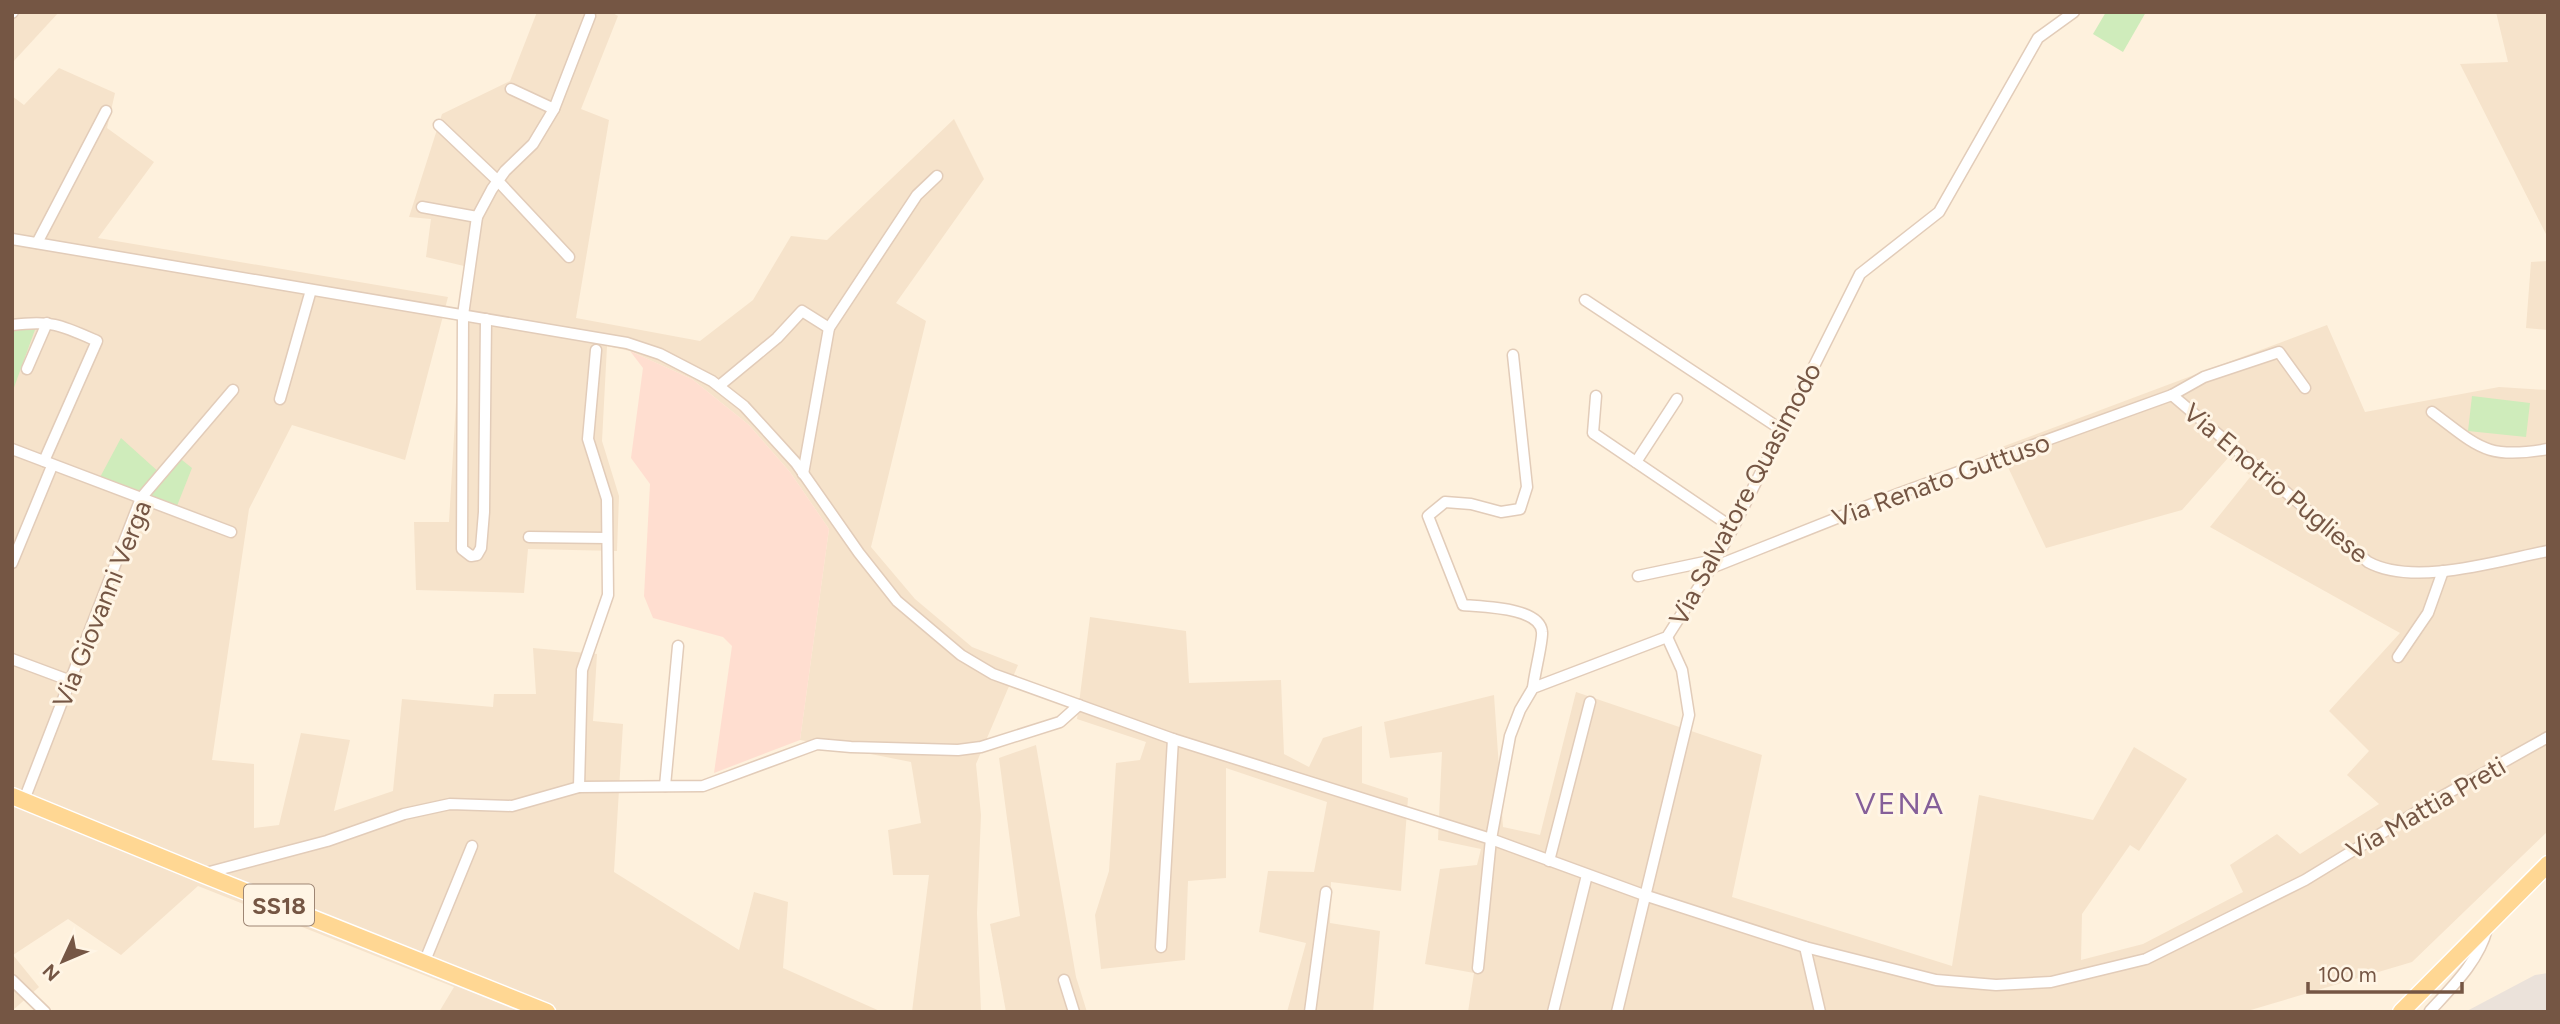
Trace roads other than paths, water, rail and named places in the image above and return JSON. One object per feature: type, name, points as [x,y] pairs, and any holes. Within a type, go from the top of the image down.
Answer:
[{"type":"main road","name":"SS18","points":[[18,798],[547,1012]]},
{"type":"main road","points":[[2401,1012],[2548,864]]},
{"type":"street","name":"Via Salvatore Quasimodo","points":[[1533,688],[1667,636],[1733,528],[1860,274],[1939,212],[2038,38],[2074,12]]},
{"type":"street","points":[[486,319],[484,512],[481,548],[477,555],[471,556],[462,549],[463,315],[477,217],[498,181],[533,145],[554,109],[590,16]]},
{"type":"street","points":[[511,89],[554,109]]},
{"type":"street","points":[[37,243],[106,111]]},
{"type":"street","points":[[439,125],[498,181],[569,257]]},
{"type":"street","points":[[803,474],[829,328],[917,195],[937,176]]},
{"type":"street","points":[[422,207],[477,217]]},
{"type":"street","name":"Via Mattia Preti","points":[[12,239],[627,344],[660,354],[719,386],[744,406],[766,428],[803,474],[897,601],[961,655],[993,674],[1173,739],[1491,839],[1644,895],[1805,947],[1936,980],[1996,985],[2051,982],[2146,959],[2305,880],[2441,797],[2548,737]]},
{"type":"street","points":[[280,399],[311,289]]},
{"type":"street","points":[[1585,300],[1782,430]]},
{"type":"street","points":[[719,386],[777,338],[802,311],[829,328]]},
{"type":"street","points":[[27,369],[47,323]]},
{"type":"street","points":[[12,325],[58,324],[97,341],[12,562]]},
{"type":"street","points":[[579,787],[582,670],[608,595],[607,499],[588,439],[596,350]]},
{"type":"street","name":"Via Renato Guttuso","points":[[1638,576],[1713,564],[2172,395],[2204,377],[2279,352],[2305,388]]},
{"type":"street","points":[[1478,968],[1491,839],[1510,736],[1520,710],[1533,688],[1543,632],[1536,620],[1516,610],[1462,605],[1428,516],[1445,502],[1472,504],[1501,512],[1520,509],[1527,486],[1513,355]]},
{"type":"street","name":"Via Giovanni Verga","points":[[18,798],[71,681],[141,498],[233,390]]},
{"type":"street","name":"Via Enotrio Pugliese","points":[[2172,395],[2368,562],[2380,568],[2407,573],[2443,571],[2548,551]]},
{"type":"street","points":[[1597,396],[1593,432],[1733,528]]},
{"type":"street","points":[[1636,462],[1677,399]]},
{"type":"street","points":[[2432,412],[2478,447],[2489,451],[2518,455],[2548,449]]},
{"type":"street","points":[[12,449],[232,533]]},
{"type":"street","points":[[530,537],[607,538]]},
{"type":"street","points":[[2398,657],[2428,613],[2443,571]]},
{"type":"street","points":[[1617,1012],[1689,715],[1682,670],[1667,636]]},
{"type":"street","points":[[665,786],[678,646]]},
{"type":"street","points":[[12,659],[71,681]]},
{"type":"street","points":[[1549,861],[1590,702]]},
{"type":"street","points":[[202,874],[327,841],[404,814],[450,804],[512,806],[579,787],[703,786],[817,744],[944,750],[981,747],[1060,722],[1079,705]]},
{"type":"street","points":[[1161,947],[1173,739]]},
{"type":"street","points":[[424,963],[472,846]]},
{"type":"street","points":[[1553,1012],[1587,875]]},
{"type":"street","points":[[1310,1012],[1326,892]]},
{"type":"street","points":[[2430,1011],[2478,952],[2489,924]]},
{"type":"street","points":[[1805,947],[1820,1012]]},
{"type":"street","points":[[12,980],[45,1012]]},
{"type":"street","points":[[1064,980],[1074,1012]]},
{"type":"district","name":"VENA","points":[[1900,803]]}]
